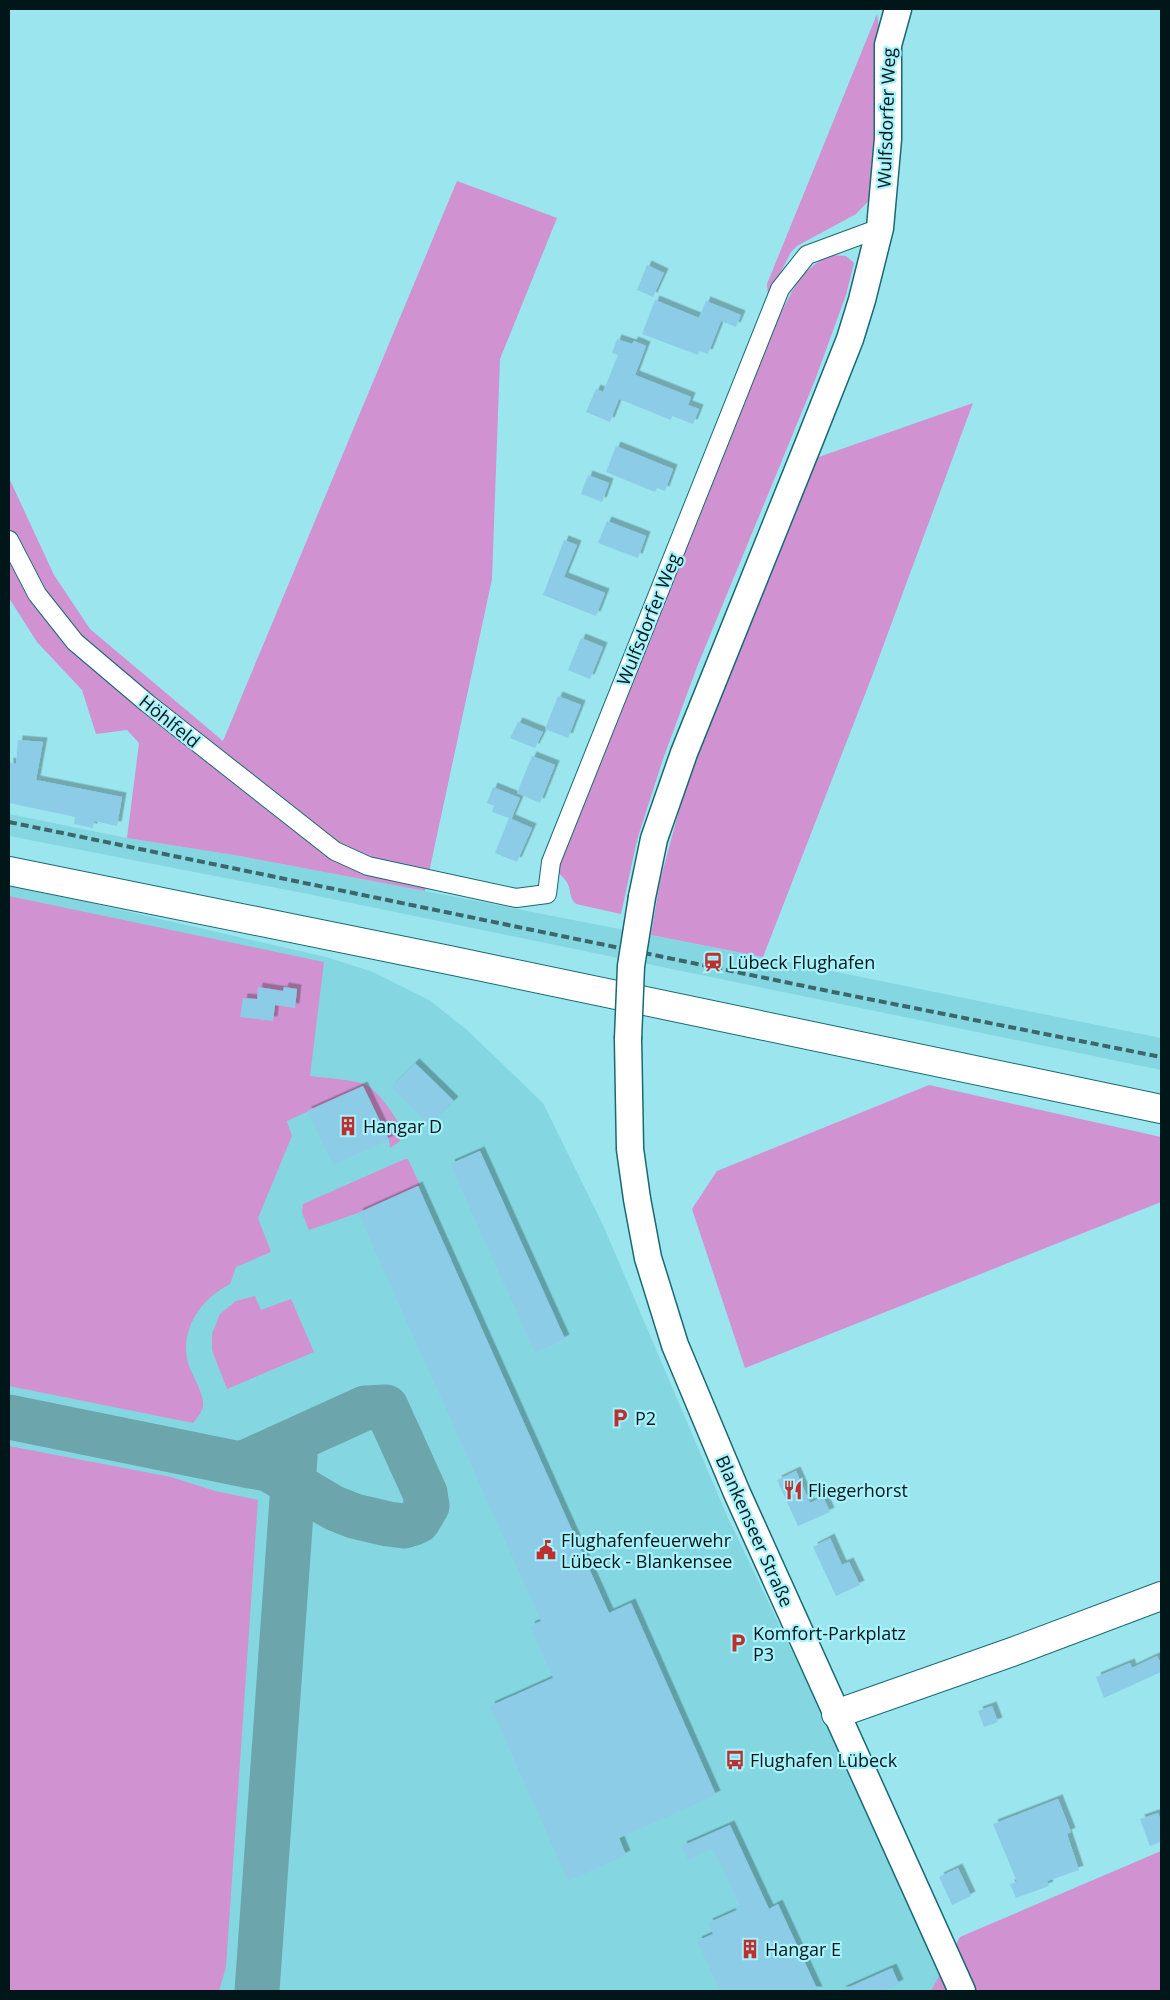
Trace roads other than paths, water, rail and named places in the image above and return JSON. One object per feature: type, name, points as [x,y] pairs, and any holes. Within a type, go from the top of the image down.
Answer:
[{"type":"main road","points":[[9,871],[449,960],[1161,1109]]},
{"type":"main road","points":[[836,1714],[1021,1649],[1161,1596]]},
{"type":"street","name":"Wulfsdorfer Weg","points":[[628,1078],[631,966],[654,839],[684,753],[850,338],[862,300],[880,228],[888,139],[888,45],[898,9]]},
{"type":"street","name":"Wulfsdorfer Weg","points":[[368,866],[516,898],[547,894],[550,862],[780,290],[807,254],[880,228]]},
{"type":"street","name":"Höhlfeld","points":[[9,540],[37,594],[75,642],[147,703],[335,851],[368,866]]},
{"type":"street","name":"Blankenseer Straße","points":[[628,1078],[630,1149],[645,1241],[658,1294],[675,1345],[733,1485],[962,1991]]},
{"type":"railway","points":[[9,822],[838,993],[1161,1057]]},
{"type":"place","name":"Lübeck Flughafen","points":[[713,962]]},
{"type":"place","name":"Hangar D","points":[[348,1126]]},
{"type":"place","name":"P2","points":[[620,1418]]},
{"type":"place","name":"Fliegerhorst","points":[[793,1490]]},
{"type":"place","name":"Flughafenfeuerwehr Lübeck - Blankensee","points":[[546,1550]]},
{"type":"place","name":"Komfort-Parkplatz P3","points":[[738,1643]]},
{"type":"place","name":"Flughafen Lübeck","points":[[735,1760]]},
{"type":"place","name":"Hangar E","points":[[750,1949]]}]
